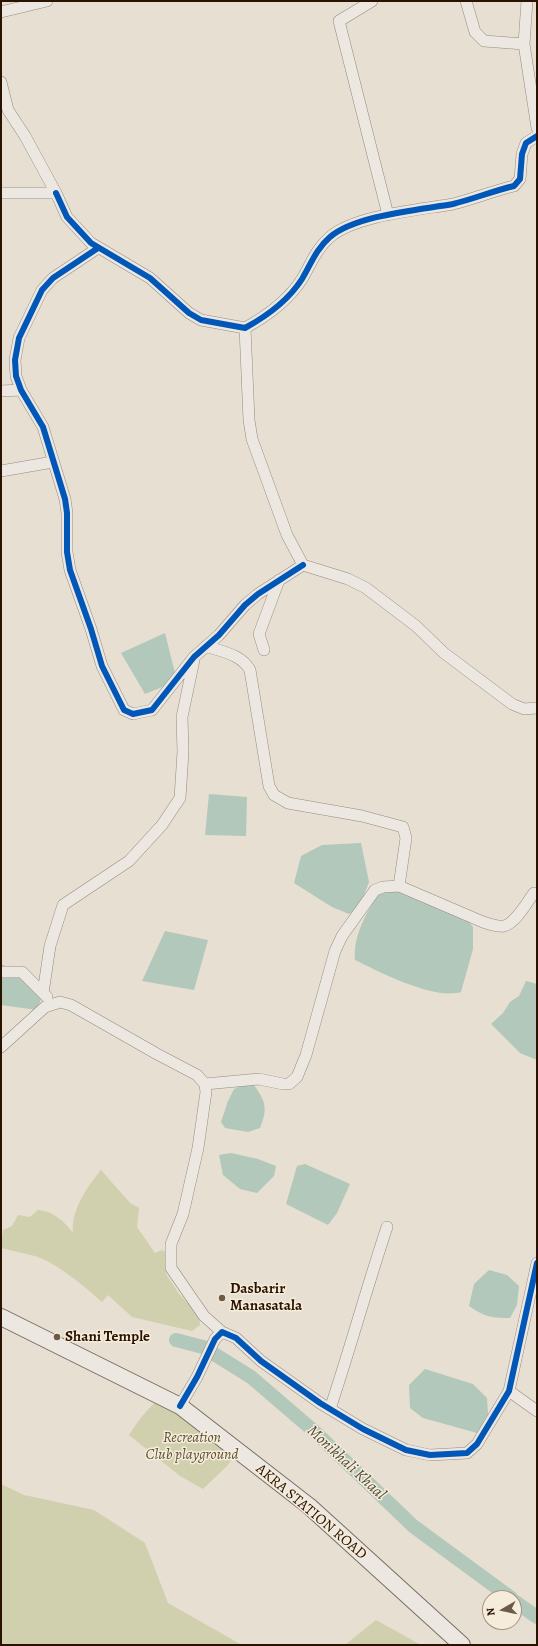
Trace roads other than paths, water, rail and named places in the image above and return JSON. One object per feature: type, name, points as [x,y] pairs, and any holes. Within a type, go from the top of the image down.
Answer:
[{"type":"main road","name":"AKRA STATION ROAD","points":[[1,1317],[180,1406],[309,1506],[462,1645]]},
{"type":"street","points":[[1,12],[47,1]]},
{"type":"street","points":[[372,1],[339,21],[388,215]]},
{"type":"street","points":[[466,1],[475,32],[484,41],[524,44]]},
{"type":"street","points":[[527,1],[524,44],[537,128]]},
{"type":"street","points":[[1,82],[8,110],[25,136],[56,193],[67,217],[82,234],[94,245],[150,278],[189,313],[201,320],[245,328],[269,314],[294,290],[303,277],[308,264],[331,236],[365,221],[388,215],[454,203],[514,186],[520,179],[522,154],[526,143],[537,136]]},
{"type":"street","points":[[1,193],[56,193]]},
{"type":"street","points":[[94,245],[53,278],[42,290],[19,338],[15,360],[16,376],[21,390],[43,427],[67,514],[67,552],[70,570],[92,629],[102,666],[124,710],[132,714],[152,710],[194,657],[219,635],[245,605],[279,580],[303,565]]},
{"type":"street","points":[[245,328],[252,439],[287,535],[303,565],[348,579],[366,588],[416,626],[444,653],[512,704],[524,709],[537,708]]},
{"type":"street","points":[[1,391],[21,390]]},
{"type":"street","points":[[1,471],[53,462]]},
{"type":"street","points":[[264,650],[259,634],[279,580]]},
{"type":"street","points":[[206,646],[245,661],[250,670],[269,786],[274,795],[288,803],[362,816],[403,827],[406,838],[399,886]]},
{"type":"street","points":[[43,993],[50,946],[63,905],[129,860],[162,824],[180,798],[183,752],[182,717],[194,657]]},
{"type":"street","points":[[205,1084],[259,1079],[290,1084],[297,1078],[306,1055],[335,951],[342,936],[375,890],[383,887],[399,886],[483,922],[497,926],[505,926],[513,920],[534,893]]},
{"type":"street","points":[[1,972],[22,972],[53,1003]]},
{"type":"street","points":[[1,1047],[45,1007],[53,1003],[60,1002],[71,1005],[197,1075],[205,1084],[206,1092],[198,1148],[183,1214],[171,1244],[171,1268],[218,1335],[236,1338],[261,1361],[330,1409],[363,1429],[406,1450],[430,1454],[450,1455],[467,1453],[472,1450],[509,1392],[537,1264]]},
{"type":"street","points":[[330,1409],[356,1332],[368,1282],[387,1227]]},
{"type":"street","points":[[180,1406],[197,1377],[218,1335]]},
{"type":"street","points":[[509,1392],[537,1411]]},
{"type":"waterway","name":"Monikhali Khaal","points":[[176,1340],[203,1347],[251,1377],[315,1432],[413,1526],[500,1590]]},
{"type":"waterway","name":"Monikhali Khaal","points":[[522,1607],[537,1617]]},
{"type":"place","name":"Dasbarir Manasatala","points":[[222,1298]]},
{"type":"place","name":"Shani Temple","points":[[57,1337]]},
{"type":"park label","name":"Recreation Club playground","points":[[192,1446]]}]
